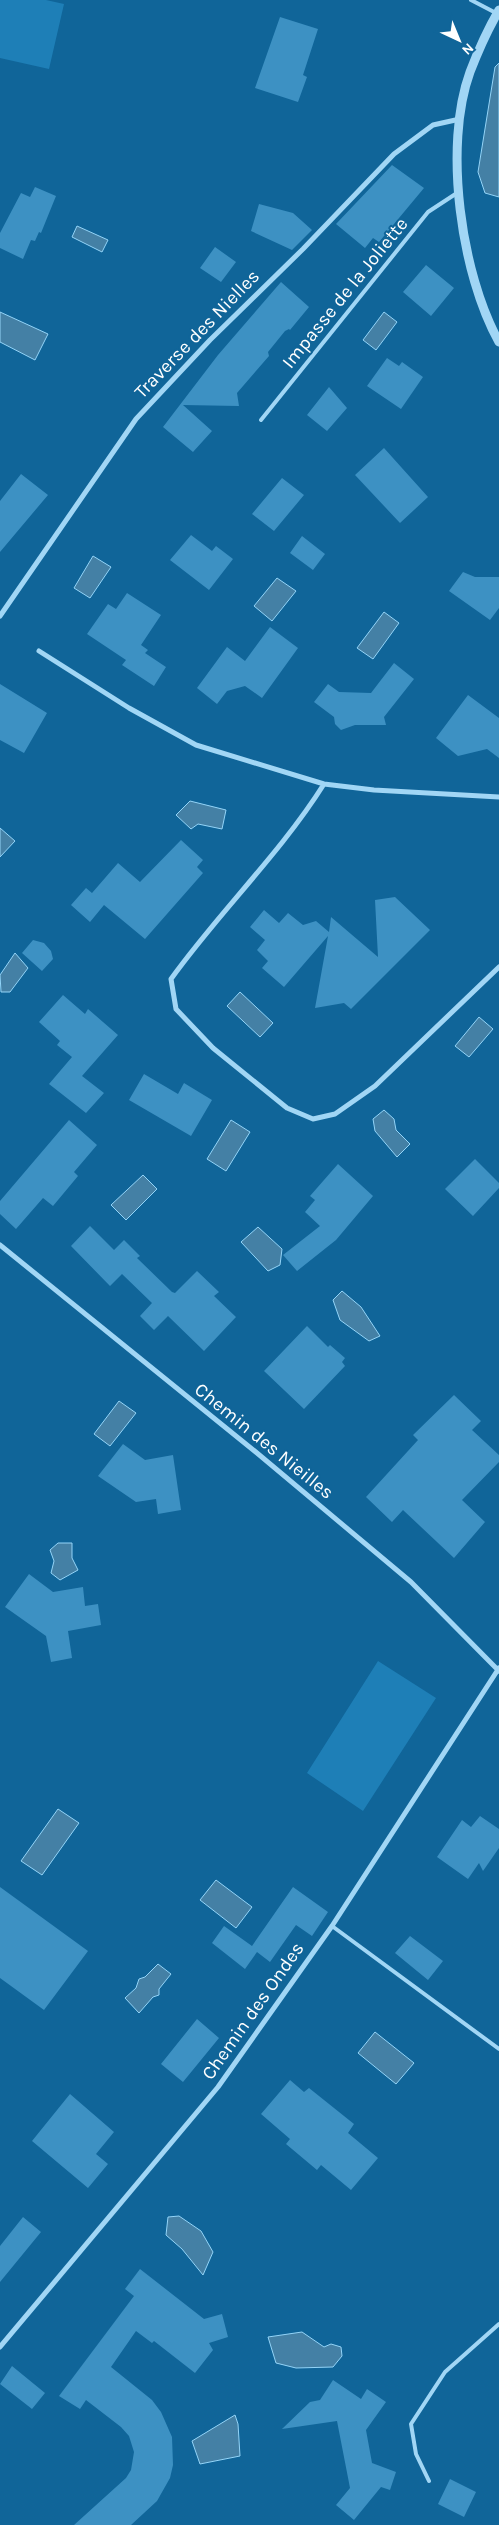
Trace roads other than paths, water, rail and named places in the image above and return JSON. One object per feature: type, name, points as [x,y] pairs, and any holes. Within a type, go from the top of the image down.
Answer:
[{"type":"street","points":[[498,12],[470,73],[460,119],[456,151],[467,254],[482,304],[499,342]]},
{"type":"street","name":"Traverse des Nielles","points":[[0,616],[136,418],[210,340],[303,249],[394,154],[433,125],[460,119]]},
{"type":"street","points":[[39,651],[129,708],[196,745],[324,784],[374,790],[499,797]]},
{"type":"street","points":[[324,784],[300,822],[198,941],[171,979],[176,1009],[213,1048],[286,1108],[313,1119],[336,1114],[375,1086],[499,967]]},
{"type":"street","name":"Chemin des Nieilles","points":[[0,1245],[411,1582],[499,1670]]},
{"type":"street","name":"Chemin des Ondes","points":[[0,2347],[218,2087],[332,1926],[499,1670]]},
{"type":"lane","points":[[471,0],[498,12]]},
{"type":"lane","name":"Impasse de la Joliette","points":[[261,420],[428,212],[459,192]]},
{"type":"lane","points":[[332,1926],[499,2048]]},
{"type":"lane","points":[[429,2481],[416,2454],[411,2424],[446,2372],[499,2324]]}]
